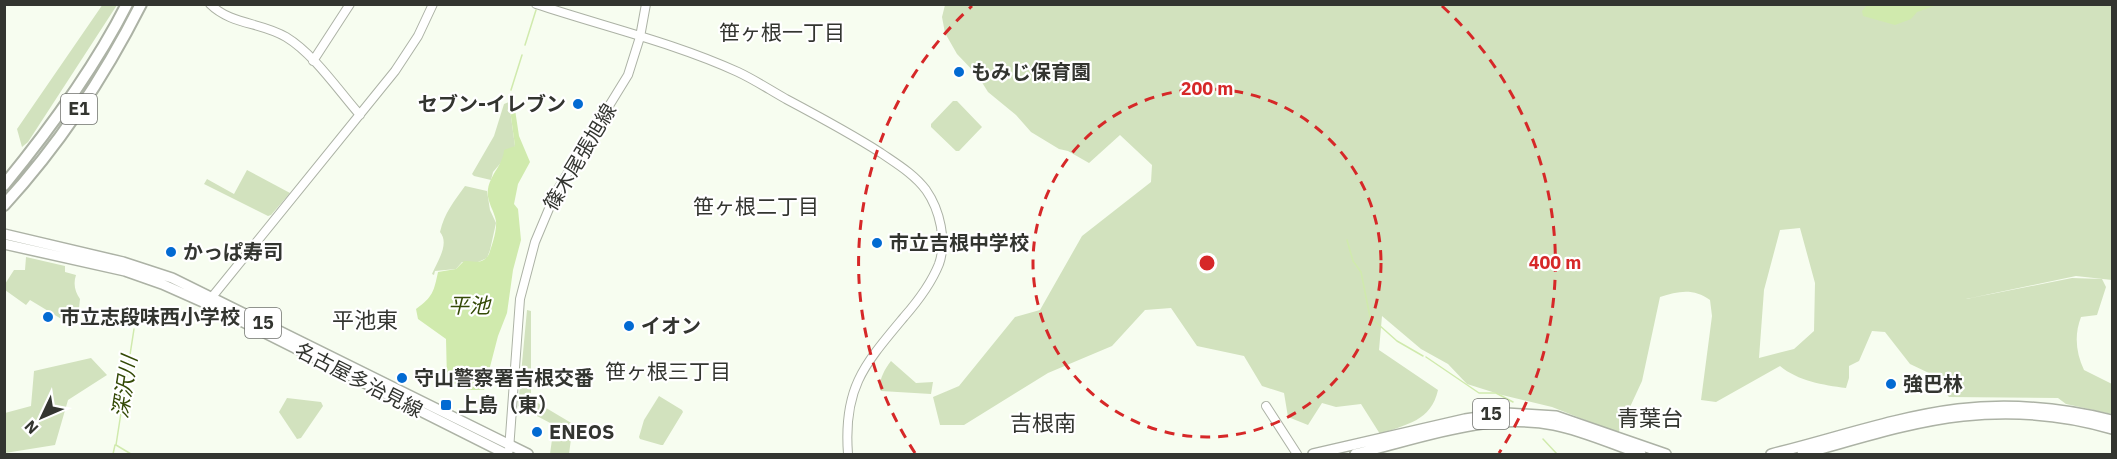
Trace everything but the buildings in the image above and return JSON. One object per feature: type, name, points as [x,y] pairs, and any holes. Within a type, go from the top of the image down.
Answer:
[{"type":"highway","name":"E1","points":[[4,185],[60,113],[97,57],[127,4]]},
{"type":"highway","name":"E1","points":[[4,205],[57,142],[100,77],[141,4]]},
{"type":"main road","name":"名古屋多治見線","points":[[4,234],[138,267],[172,278],[508,452]]},
{"type":"main road","name":"名古屋多治見線","points":[[4,244],[111,267],[162,284],[508,452],[528,454]]},
{"type":"main road","points":[[1771,454],[1921,415],[1959,409],[1991,406],[2026,407],[2112,420]]},
{"type":"main road","name":"15","points":[[1313,454],[1465,418],[1506,413],[1556,416],[1666,454]]},
{"type":"main road","points":[[1802,454],[1919,423],[1962,416],[2026,414],[2081,421],[2112,429]]},
{"type":"main road","name":"15","points":[[1355,454],[1472,425],[1533,422],[1571,429],[1641,454]]},
{"type":"street","points":[[210,4],[219,13],[285,36],[296,44],[360,115]]},
{"type":"street","points":[[313,61],[350,4]]},
{"type":"street","points":[[212,297],[406,56],[433,4]]},
{"type":"street","points":[[536,4],[739,72],[840,128],[911,173],[927,191],[939,214],[942,241],[940,262],[919,300],[861,372],[848,414],[846,428],[848,454]]},
{"type":"street","name":"篠木尾張旭線","points":[[508,452],[520,299],[535,242],[556,192],[628,75],[640,37],[646,4]]},
{"type":"street","points":[[1266,406],[1297,454]]},
{"type":"shaded area","points":[[103,4],[117,5],[28,142],[22,147],[17,129]]},
{"type":"shaded area","points":[[945,5],[2112,5],[2112,280],[2076,276],[1966,299],[2072,278],[2102,279],[2106,287],[2097,315],[2081,317],[2077,330],[2077,344],[2084,370],[2112,384],[2112,414],[2066,404],[2058,398],[1949,397],[1931,374],[1910,364],[1885,332],[1872,331],[1859,361],[1849,366],[1846,388],[1803,379],[1780,366],[1716,402],[1701,400],[1712,316],[1710,300],[1692,292],[1686,292],[1660,297],[1642,381],[1618,433],[1552,407],[1467,384],[1448,364],[1421,349],[1382,316],[1379,350],[1438,390],[1430,409],[1408,424],[1380,434],[1361,404],[1336,407],[1322,403],[1308,425],[1288,417],[1284,393],[1262,386],[1244,356],[1197,346],[1171,308],[1145,310],[1112,346],[1048,373],[964,425],[940,425],[933,397],[959,386],[1015,317],[1040,310],[1082,236],[1151,182],[1152,165],[1120,135],[1089,163],[1031,132],[1016,115],[988,92],[978,76],[957,54],[945,33],[942,17]],"holes":[[[1800,228],[1815,283],[1814,331],[1794,349],[1759,358],[1764,290],[1780,230]]]},
{"type":"shaded area","points":[[953,101],[957,101],[982,127],[959,151],[956,151],[931,127],[931,124]]},
{"type":"shaded area","points":[[509,102],[515,146],[493,172],[491,180],[474,176],[472,174],[494,136],[504,104]]},
{"type":"shaded area","points":[[247,170],[290,193],[271,215],[268,216],[204,184],[207,179],[234,194]]},
{"type":"shaded area","points":[[465,186],[487,191],[490,210],[496,223],[490,250],[487,258],[478,262],[462,262],[456,269],[435,271],[434,275],[432,274],[444,242],[440,232],[444,219]]},
{"type":"shaded area","points":[[26,257],[65,266],[65,272],[76,275],[75,285],[80,299],[79,308],[68,323],[30,300],[26,305],[5,290],[5,284],[14,270],[25,270]]},
{"type":"shaded area","points":[[527,310],[531,311],[531,399],[573,424],[569,454],[550,454],[554,425],[518,406]]},
{"type":"shaded area","points":[[91,358],[107,375],[68,400],[55,445],[5,453],[5,413],[31,406],[34,371]]},
{"type":"shaded area","points":[[891,361],[916,383],[933,382],[931,394],[881,391],[879,387],[881,380]]},
{"type":"shaded area","points":[[659,396],[683,412],[663,445],[639,437],[644,420]]},
{"type":"shaded area","points":[[287,398],[321,402],[323,406],[301,438],[297,439],[279,412]]},
{"type":"water","points":[[1868,4],[1937,5],[1917,12],[1911,19],[1895,25],[1863,16],[1862,11]]},
{"type":"water","name":"平池","points":[[509,102],[514,103],[519,136],[530,162],[518,184],[514,204],[518,209],[521,240],[513,270],[507,313],[498,336],[484,390],[468,390],[447,380],[446,339],[418,319],[416,309],[432,293],[438,272],[456,269],[464,261],[484,260],[489,254],[496,225],[488,198],[488,189],[502,160],[504,150],[515,146]]},
{"type":"waterway","points":[[525,45],[536,10]]},
{"type":"waterway","points":[[511,90],[522,55]]},
{"type":"waterway","points":[[1347,240],[1353,261],[1361,272],[1370,317],[1397,341],[1423,356]]},
{"type":"waterway","name":"深沢川","points":[[131,454],[116,445],[134,329]]},
{"type":"waterway","points":[[1426,357],[1479,393],[1496,393],[1513,402]]},
{"type":"waterway","points":[[1543,439],[1557,454]]},
{"type":"waterway","name":"深沢川","points":[[113,454],[115,445]]},
{"type":"place","name":"もみじ保育園","points":[[959,72]]},
{"type":"place","name":"セブン-イレブン","points":[[578,104]]},
{"type":"place","name":"市立吉根中学校","points":[[877,243]]},
{"type":"place","name":"かっぱ寿司","points":[[171,252]]},
{"type":"place","name":"市立志段味西小学校","points":[[48,317]]},
{"type":"place","name":"イオン","points":[[629,326]]},
{"type":"place","name":"守山警察署吉根交番","points":[[402,378]]},
{"type":"place","name":"強巴林","points":[[1891,384]]},
{"type":"place","name":"上島（東）","points":[[446,405]]},
{"type":"place","name":"ENEOS","points":[[537,432]]},
{"type":"district","name":"笹ヶ根一丁目","points":[[782,33]]},
{"type":"district","name":"笹ヶ根二丁目","points":[[756,207]]},
{"type":"district","name":"平池東","points":[[365,320]]},
{"type":"district","name":"笹ヶ根三丁目","points":[[668,372]]},
{"type":"district","name":"青葉台","points":[[1650,418]]},
{"type":"district","name":"吉根南","points":[[1043,423]]}]
